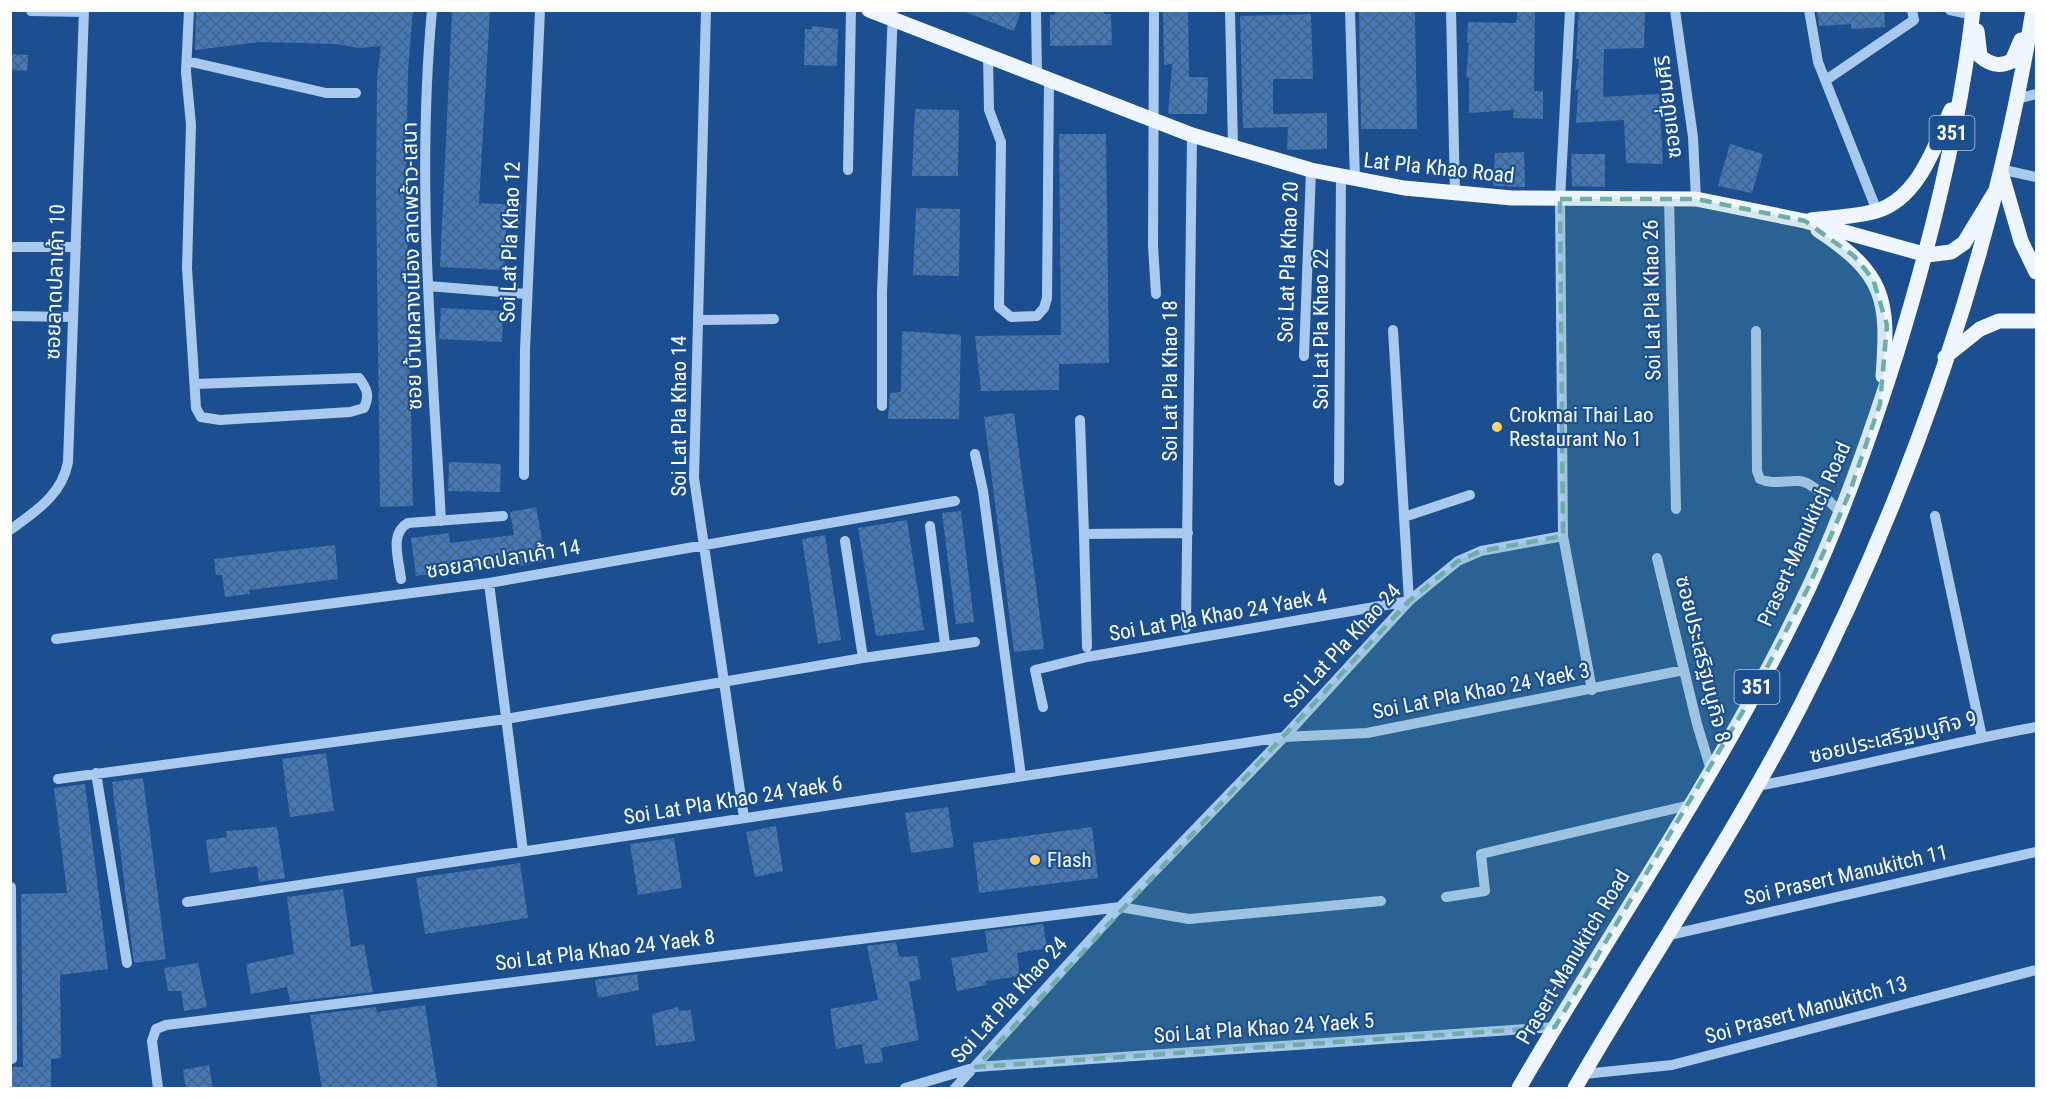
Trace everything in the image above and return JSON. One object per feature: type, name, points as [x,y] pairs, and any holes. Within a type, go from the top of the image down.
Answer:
[{"type":"main road","name":"Lat Pla Khao Road","points":[[869,10],[893,15],[1155,123],[1311,170],[1348,178],[1455,195],[1560,199],[1696,199],[1805,221],[1927,255],[1951,252],[1964,243],[1995,192]]},
{"type":"main road","points":[[1974,12],[1980,56],[1987,62],[1999,65],[2012,61],[2016,55],[2028,10]]},
{"type":"main road","name":"351","points":[[1575,1089],[1757,786],[1824,658],[1872,552],[1916,443],[1945,357],[1995,192],[2017,99],[2033,10]]},
{"type":"main road","name":"Prasert-Manukitch Road","points":[[1519,1089],[1711,770],[1809,586],[1841,513],[1880,404],[1927,255],[1963,81],[1974,12]]},
{"type":"main road","points":[[1805,221],[1877,211],[1905,194],[1932,152],[1963,81]]},
{"type":"main road","points":[[2000,169],[2021,241],[2037,272]]},
{"type":"main road","points":[[1805,221],[1854,256],[1873,279],[1882,301],[1887,325],[1880,404]]},
{"type":"main road","points":[[1945,357],[1980,329],[1999,321],[2037,321]]},
{"type":"street","points":[[189,10],[187,60],[191,114],[187,268],[196,408],[201,417],[210,420],[350,412],[364,408],[369,398],[367,388],[360,378],[195,384]]},
{"type":"street","name":"ซอย บ้านกลางเมือง ลาดพร้าว-เสนา","points":[[432,10],[428,51],[428,286],[441,521]]},
{"type":"street","name":"Soi Lat Pla Khao 12","points":[[524,475],[527,294],[540,10]]},
{"type":"street","name":"Soi Lat Pla Khao 14","points":[[706,10],[694,478],[744,818]]},
{"type":"street","points":[[848,170],[851,10]]},
{"type":"street","points":[[988,56],[989,110],[1001,142],[999,307],[1011,317],[1037,316],[1044,308],[1047,298],[1043,77],[1036,10]]},
{"type":"street","points":[[1154,10],[1153,246],[1156,294]]},
{"type":"street","points":[[1230,10],[1233,147]]},
{"type":"street","name":"Soi Lat Pla Khao 22","points":[[1339,481],[1348,178],[1350,10]]},
{"type":"street","points":[[1451,10],[1455,195]]},
{"type":"street","points":[[1570,10],[1560,199],[1563,536],[1592,690]]},
{"type":"street","name":"ซอยเปี่ยมศิริ","points":[[1675,10],[1692,129],[1696,199]]},
{"type":"street","points":[[1809,10],[1818,62],[1877,211]]},
{"type":"street","points":[[1826,80],[1914,20],[1912,10]]},
{"type":"street","points":[[1950,10],[1974,12]]},
{"type":"street","points":[[32,11],[84,11]]},
{"type":"street","name":"ซอยลาดปลาเค้า 10","points":[[10,530],[43,507],[66,476],[71,422],[84,11]]},
{"type":"street","points":[[882,406],[882,292],[893,15]]},
{"type":"street","points":[[187,60],[326,93],[356,93]]},
{"type":"street","points":[[2017,99],[2037,94]]},
{"type":"street","name":"Soi Lat Pla Khao 18","points":[[1186,628],[1192,135]]},
{"type":"street","points":[[2000,169],[2037,177]]},
{"type":"street","name":"Soi Lat Pla Khao 20","points":[[1304,356],[1311,170]]},
{"type":"street","name":"Soi Lat Pla Khao 26","points":[[1669,198],[1676,509]]},
{"type":"street","points":[[10,247],[76,247]]},
{"type":"street","points":[[428,286],[527,294]]},
{"type":"street","points":[[10,316],[73,317]]},
{"type":"street","points":[[699,320],[774,319]]},
{"type":"street","points":[[1393,330],[1409,601]]},
{"type":"street","points":[[1756,331],[1757,471],[1760,480],[1768,482],[1802,480],[1841,513]]},
{"type":"street","points":[[1080,420],[1087,646]]},
{"type":"street","points":[[975,454],[983,491],[1021,776]]},
{"type":"street","points":[[1404,517],[1470,495]]},
{"type":"street","name":"ซอยลาดปลาเค้า 14","points":[[56,639],[489,583],[955,501]]},
{"type":"street","points":[[400,579],[396,537],[398,531],[408,523],[503,516]]},
{"type":"street","points":[[1935,516],[1982,737]]},
{"type":"street","points":[[930,526],[945,644]]},
{"type":"street","points":[[1084,534],[1188,533]]},
{"type":"street","name":"Soi Lat Pla Khao 24","points":[[954,1089],[1120,907],[1284,737],[1409,601],[1458,561],[1481,551],[1563,536]]},
{"type":"street","points":[[844,541],[863,658]]},
{"type":"street","name":"ซอยประเสริฐมนูกิจ 8","points":[[1658,558],[1684,670],[1711,770]]},
{"type":"street","points":[[489,583],[523,851]]},
{"type":"street","name":"Soi Lat Pla Khao 24 Yaek 4","points":[[1043,707],[1035,670],[1087,657],[1409,601]]},
{"type":"street","points":[[58,778],[506,719],[945,644],[975,642]]},
{"type":"street","name":"Soi Lat Pla Khao 24 Yaek 3","points":[[1284,737],[1366,733],[1684,670]]},
{"type":"street","name":"ซอยประเสริฐมนูกิจ 9","points":[[1757,786],[1843,771],[1982,737],[2037,727]]},
{"type":"street","name":"Soi Lat Pla Khao 24 Yaek 6","points":[[187,902],[1284,737]]},
{"type":"street","points":[[96,772],[127,963]]},
{"type":"street","points":[[1446,897],[1485,891],[1481,854],[1689,805]]},
{"type":"street","name":"Soi Prasert Manukitch 11","points":[[1665,936],[2037,852]]},
{"type":"street","points":[[11,887],[12,1059]]},
{"type":"street","name":"Soi Lat Pla Khao 24 Yaek 8","points":[[158,1089],[152,1041],[156,1029],[166,1025],[1120,907],[1189,919],[1381,901]]},
{"type":"street","name":"Soi Prasert Manukitch 13","points":[[1584,1074],[1672,1065],[2037,970]]},
{"type":"street","name":"Soi Lat Pla Khao 24 Yaek 5","points":[[905,1089],[976,1067],[1555,1027]]},
{"type":"highlighted area","points":[[1560,199],[1696,199],[1805,221],[1854,256],[1873,279],[1887,325],[1880,404],[1849,494],[1809,586],[1755,691],[1555,1027],[976,1067],[1409,601],[1458,561],[1481,551],[1563,536]]},
{"type":"building","points":[[196,10],[413,10],[408,70],[406,180],[413,506],[380,507],[376,190],[377,77],[381,46],[359,48],[335,44],[260,42],[195,50]]},
{"type":"building","points":[[452,10],[490,10],[479,203],[521,205],[519,230],[506,229],[504,270],[440,267]]},
{"type":"building","points":[[960,10],[1021,10],[1014,31]]},
{"type":"building","points":[[1055,10],[1104,10],[1104,14],[1111,14],[1112,45],[1050,46],[1050,15],[1055,15]]},
{"type":"building","points":[[1163,10],[1188,10],[1189,77],[1208,77],[1207,114],[1168,114],[1172,64],[1164,65]]},
{"type":"building","points":[[1359,10],[1415,10],[1417,129],[1361,129]]},
{"type":"building","points":[[1518,10],[1535,10],[1534,91],[1543,91],[1543,119],[1513,118],[1514,110],[1469,113],[1469,78],[1466,77],[1468,22],[1516,23]]},
{"type":"building","points":[[1579,10],[1645,10],[1644,48],[1604,49],[1603,97],[1659,94],[1663,164],[1626,163],[1624,120],[1576,123],[1578,90],[1575,90],[1579,59],[1576,59]]},
{"type":"building","points":[[1817,10],[1884,10],[1885,27],[1851,29],[1851,24],[1819,26]]},
{"type":"building","points":[[1311,14],[1313,79],[1273,79],[1273,114],[1327,113],[1327,149],[1287,150],[1288,127],[1243,128],[1240,16]]},
{"type":"building","points":[[812,26],[838,29],[837,66],[804,65],[805,29],[812,29]]},
{"type":"building","points":[[10,54],[28,55],[27,71],[10,70]]},
{"type":"building","points":[[915,109],[959,110],[958,176],[912,176]]},
{"type":"building","points":[[1059,134],[1106,134],[1109,363],[1059,364],[1059,390],[981,391],[975,336],[1061,335]]},
{"type":"building","points":[[1730,144],[1763,154],[1752,193],[1718,186]]},
{"type":"building","points":[[1524,152],[1525,187],[1493,186],[1495,153]]},
{"type":"building","points":[[1571,154],[1605,154],[1605,187],[1572,186]]},
{"type":"building","points":[[916,208],[960,209],[959,276],[913,275]]},
{"type":"building","points":[[441,308],[503,311],[502,342],[439,339]]},
{"type":"building","points":[[902,331],[961,335],[959,419],[888,419],[890,393],[901,392]]},
{"type":"building","points":[[1014,413],[1044,649],[1014,652],[984,417]]},
{"type":"building","points":[[449,462],[501,464],[500,492],[448,491]]},
{"type":"building","points":[[536,507],[546,561],[519,566],[519,561],[416,576],[411,538],[449,533],[450,543],[514,535],[510,512]]},
{"type":"building","points":[[961,511],[974,622],[956,624],[942,513]]},
{"type":"building","points":[[907,520],[924,630],[876,636],[858,528]]},
{"type":"building","points":[[825,535],[841,640],[818,644],[802,539]]},
{"type":"building","points":[[335,545],[338,579],[249,590],[250,594],[225,597],[222,575],[216,575],[214,559]]},
{"type":"building","points":[[326,753],[334,811],[290,817],[282,759]]},
{"type":"building","points":[[143,778],[166,959],[134,963],[112,782]]},
{"type":"building","points":[[85,784],[108,969],[60,975],[61,1058],[51,1059],[51,1089],[10,1089],[10,1067],[23,1067],[21,894],[67,893],[54,788]]},
{"type":"building","points":[[948,807],[954,847],[911,853],[905,813]]},
{"type":"building","points":[[776,826],[783,871],[755,877],[746,832]]},
{"type":"building","points":[[277,827],[285,878],[259,882],[257,866],[210,873],[206,840],[227,837],[226,831]]},
{"type":"building","name":"Flash","points":[[1092,827],[1098,878],[979,893],[973,843]]},
{"type":"building","points":[[674,838],[682,888],[638,895],[630,844]]},
{"type":"building","points":[[520,863],[528,918],[425,934],[416,878]]},
{"type":"building","points":[[343,889],[351,947],[364,944],[373,992],[290,1002],[287,987],[251,994],[246,964],[294,954],[287,897]]},
{"type":"building","points":[[1043,924],[1047,948],[1017,953],[1020,976],[986,981],[987,985],[957,991],[951,958],[988,952],[985,931]]},
{"type":"building","points":[[896,942],[899,957],[917,956],[921,979],[909,982],[919,1040],[881,1048],[883,1062],[865,1064],[862,1044],[836,1049],[830,1009],[878,1000],[867,946]]},
{"type":"building","points":[[198,963],[207,1007],[184,1011],[181,991],[168,991],[164,968]]},
{"type":"building","points":[[637,974],[639,990],[598,998],[595,980]]},
{"type":"building","points":[[425,1005],[438,1089],[322,1089],[310,1015],[376,1007],[377,1012]]},
{"type":"building","points":[[678,1007],[679,1011],[691,1010],[695,1041],[656,1046],[652,1014]]},
{"type":"building","points":[[209,1065],[213,1089],[186,1089],[183,1070]]},
{"type":"place","name":"Crokmai Thai Lao Restaurant No 1","points":[[1497,427]]},
{"type":"place","name":"Flash","points":[[1035,860]]}]
